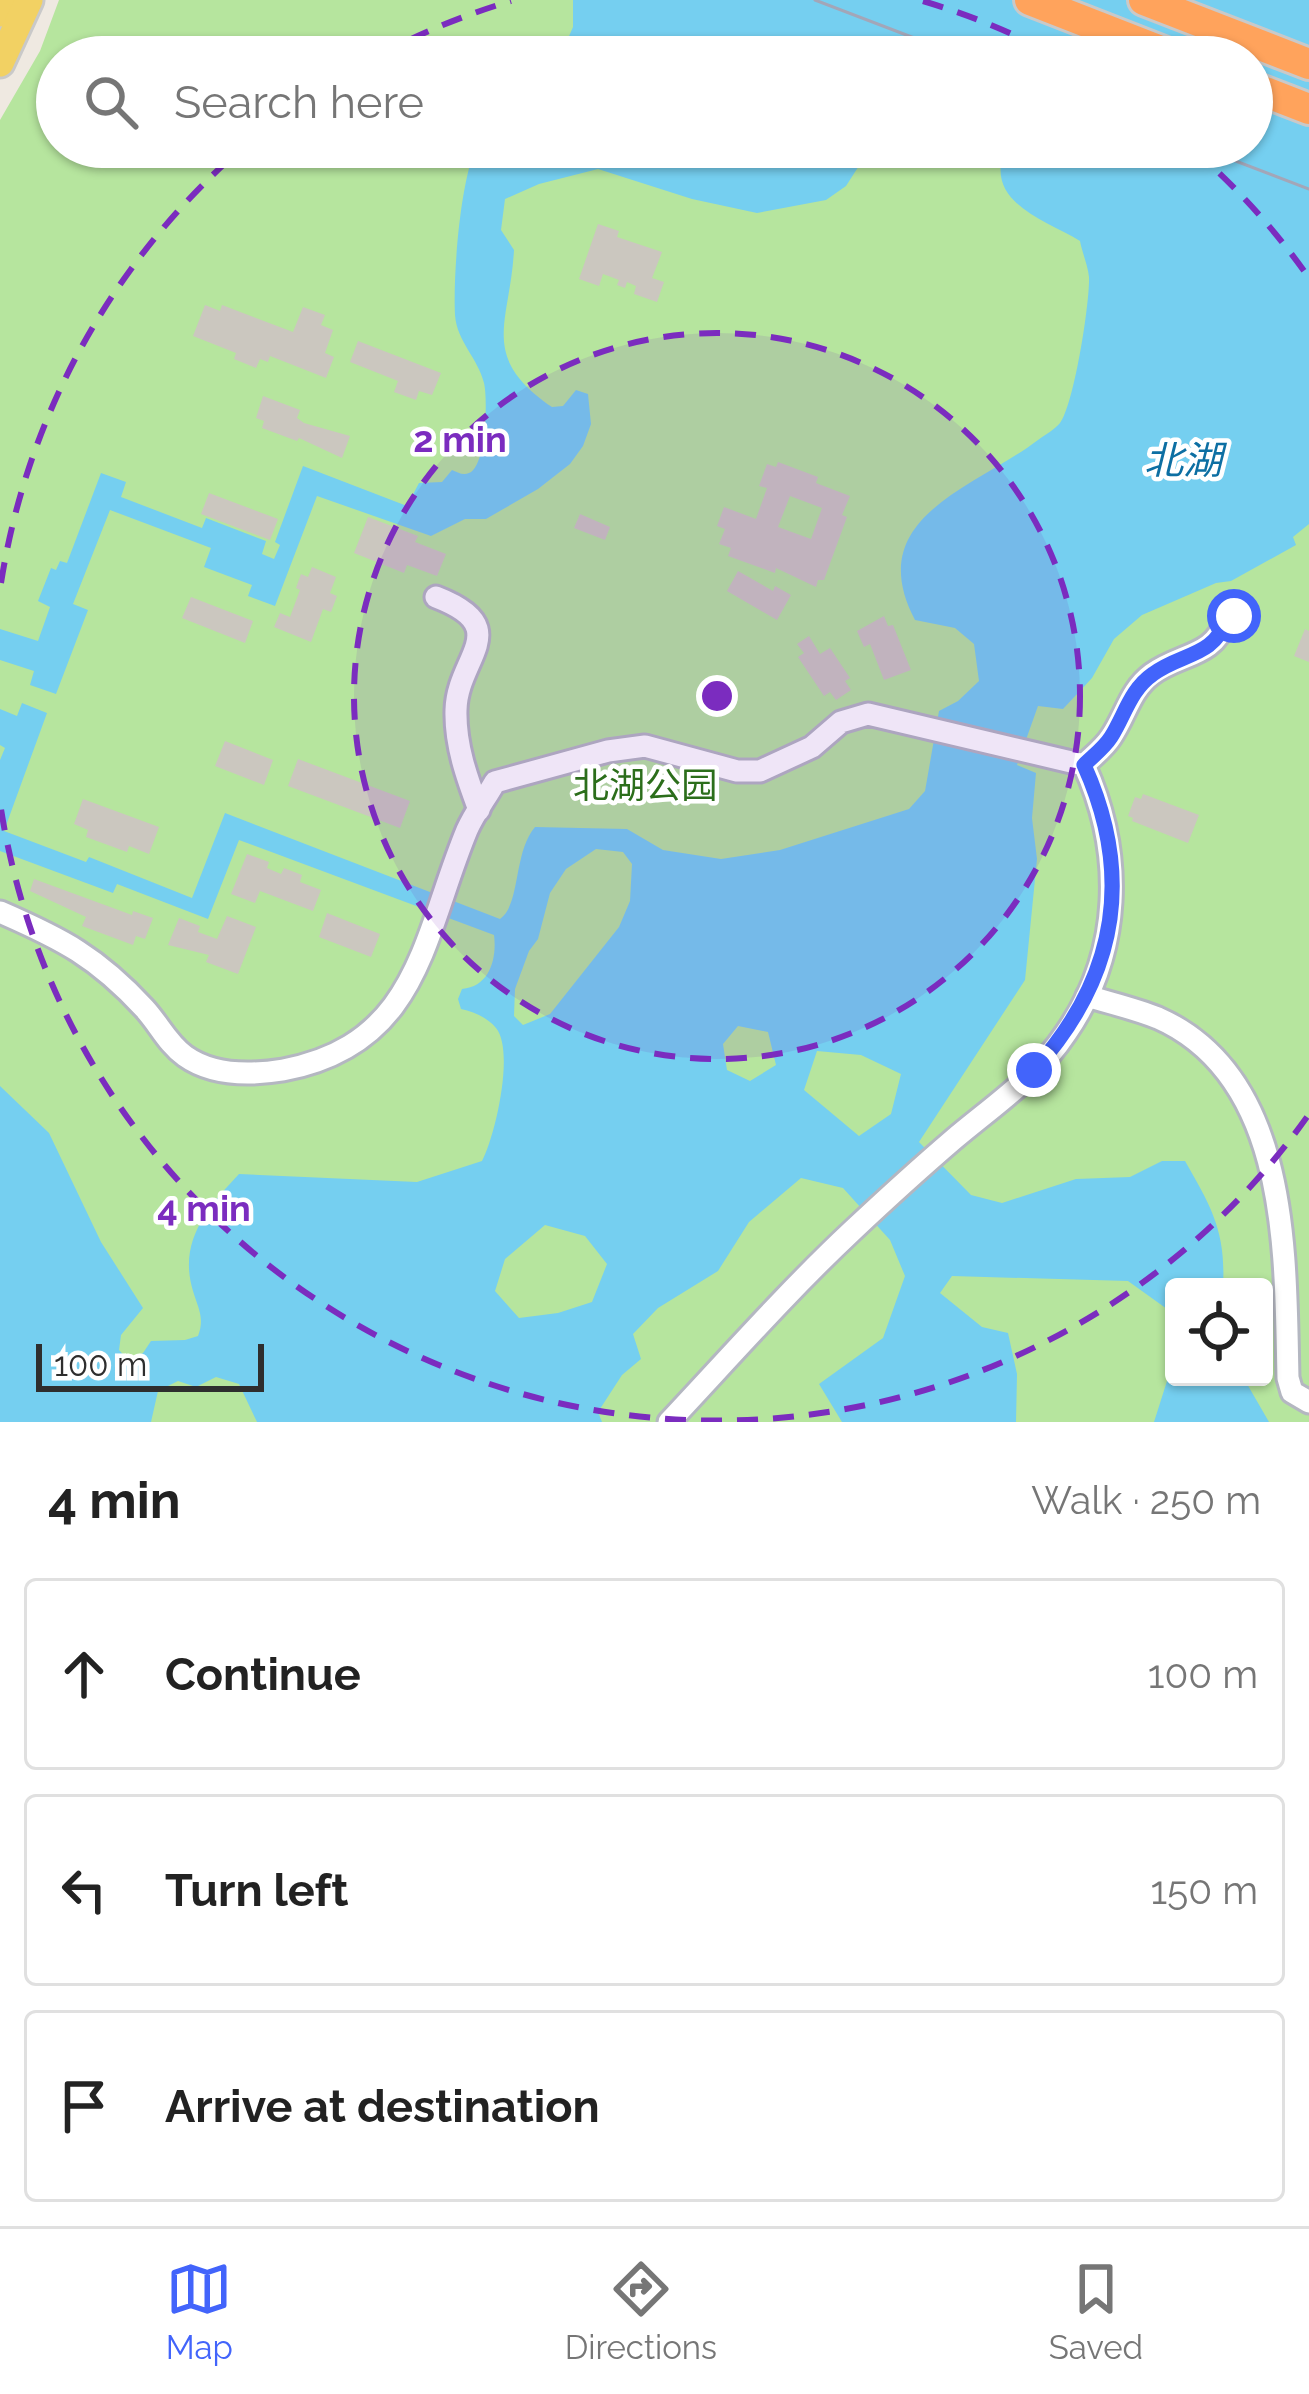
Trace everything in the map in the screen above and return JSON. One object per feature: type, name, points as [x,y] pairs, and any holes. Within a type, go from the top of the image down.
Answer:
[{"type":"highway","points":[[1030,0],[1122,36]]},
{"type":"highway","points":[[1144,0],[1237,36]]},
{"type":"highway","points":[[1273,50],[1309,64]]},
{"type":"highway","points":[[1273,95],[1309,109]]},
{"type":"main road","points":[[0,13],[5,0]]},
{"type":"main road","points":[[0,64],[29,0]]},
{"type":"street","points":[[436,598],[463,608],[477,626],[479,641],[455,706],[466,777],[479,810]]},
{"type":"street","points":[[0,912],[66,940],[104,968],[148,1012],[176,1050],[192,1061],[257,1074],[300,1066],[379,1027],[401,1000],[468,829],[495,782],[608,751],[645,746],[737,771],[760,772],[812,747],[841,722],[868,714],[1073,761],[1111,737],[1137,687],[1155,672],[1204,652],[1221,637],[1226,620],[1240,612]]},
{"type":"street","points":[[669,1422],[851,1232],[957,1136],[993,1110],[1065,1036],[1088,996],[1112,921],[1113,890],[1107,835],[1073,761]]},
{"type":"street","points":[[1088,996],[1159,1019],[1202,1047],[1237,1086],[1261,1136],[1274,1190],[1286,1288],[1288,1378],[1292,1392],[1309,1402]]},
{"type":"green space","name":"北湖公园","points":[[59,0],[1309,0],[1309,1422],[0,1422],[0,120],[36,58],[36,168],[1273,168],[1273,36],[46,36]]},
{"type":"water","name":"北湖","points":[[573,0],[1309,0],[1309,524],[1293,537],[1296,545],[1231,581],[1142,615],[1114,639],[1092,678],[1063,709],[1038,706],[1017,765],[1036,773],[1032,818],[1037,859],[1025,980],[919,1142],[971,1195],[1002,1203],[1076,1179],[1130,1177],[1162,1161],[1185,1161],[1215,1221],[1223,1278],[1165,1278],[1165,1308],[1128,1281],[952,1276],[940,1293],[982,1327],[1008,1333],[1017,1374],[1016,1422],[842,1422],[819,1384],[883,1338],[905,1276],[890,1240],[843,1188],[801,1178],[749,1222],[718,1271],[658,1308],[633,1334],[641,1359],[622,1375],[598,1412],[602,1422],[257,1422],[239,1384],[216,1377],[196,1387],[178,1381],[158,1391],[151,1422],[0,1422],[0,1086],[49,1133],[101,1242],[143,1308],[121,1335],[119,1350],[129,1361],[151,1341],[198,1336],[201,1318],[189,1273],[193,1241],[206,1213],[239,1174],[417,1182],[482,1161],[497,1114],[504,1055],[496,1028],[461,1009],[458,999],[462,989],[479,983],[490,970],[494,935],[239,840],[208,919],[117,884],[113,893],[0,851],[0,760],[5,748],[0,745],[0,709],[17,716],[22,703],[47,713],[4,831],[86,862],[89,857],[192,898],[225,813],[500,919],[511,902],[523,850],[535,827],[627,829],[663,850],[721,859],[780,850],[909,809],[925,791],[939,711],[979,681],[974,644],[955,628],[915,620],[902,585],[903,555],[914,530],[933,509],[1060,423],[1076,375],[1087,308],[1089,277],[1080,241],[1015,202],[1001,179],[1001,168],[1273,168],[1273,36],[569,36]],"holes":[[[596,849],[623,852],[632,864],[630,901],[619,927],[550,1014],[523,1025],[514,1016],[515,989],[538,939],[550,893],[566,869]],[[738,1026],[768,1032],[776,1065],[750,1081],[727,1070],[723,1044]],[[817,1051],[861,1055],[901,1074],[891,1114],[859,1136],[804,1090]],[[545,1225],[585,1236],[607,1264],[592,1302],[519,1318],[495,1291],[505,1259]]]},
{"type":"water","points":[[469,168],[858,168],[846,186],[826,200],[757,213],[692,199],[598,169],[539,184],[505,199],[501,230],[514,250],[505,319],[506,354],[529,389],[552,407],[563,406],[576,390],[588,394],[591,424],[570,464],[486,519],[465,519],[431,536],[317,496],[275,606],[248,596],[252,585],[204,567],[211,548],[110,510],[73,604],[88,610],[56,694],[30,685],[34,671],[0,660],[0,629],[38,641],[50,607],[38,601],[51,568],[56,570],[60,561],[67,563],[101,473],[126,482],[121,497],[202,528],[206,518],[266,541],[262,554],[274,559],[280,545],[275,542],[303,466],[407,506],[419,483],[442,482],[452,470],[465,474],[475,468],[484,432],[485,392],[457,325],[462,206]]},
{"type":"water","points":[[1165,1386],[1248,1386],[1269,1422],[1154,1422]]},
{"type":"building","points":[[598,224],[619,231],[617,237],[662,252],[652,278],[664,282],[657,302],[634,294],[636,286],[627,282],[625,288],[603,274],[599,286],[579,279]]},
{"type":"building","points":[[205,305],[220,311],[222,305],[293,332],[303,307],[325,315],[321,325],[333,330],[325,353],[334,357],[326,378],[270,356],[268,362],[260,359],[256,368],[234,359],[236,353],[193,336]]},
{"type":"building","points":[[358,341],[441,373],[432,395],[419,391],[416,400],[394,392],[398,381],[350,362]]},
{"type":"building","points":[[263,396],[300,410],[297,418],[304,423],[350,436],[342,458],[299,438],[262,428],[264,421],[256,418]]},
{"type":"building","points":[[778,462],[818,477],[816,483],[850,496],[824,580],[818,580],[816,587],[776,568],[775,573],[728,556],[731,548],[719,544],[725,529],[717,526],[724,507],[756,519],[767,488],[759,486],[767,464],[776,467]],"holes":[[[790,496],[822,508],[811,539],[778,527]]]},
{"type":"building","points":[[209,493],[278,519],[270,540],[201,514]]},
{"type":"building","points":[[580,514],[610,527],[605,540],[574,528]]},
{"type":"building","points":[[368,517],[418,536],[415,542],[446,554],[437,576],[407,565],[404,573],[354,553]]},
{"type":"building","points":[[312,567],[336,577],[330,593],[337,596],[331,612],[323,609],[311,642],[274,627],[280,613],[290,617],[301,574],[308,577]]},
{"type":"building","points":[[738,571],[773,591],[775,586],[791,595],[777,620],[727,591]]},
{"type":"building","points":[[191,597],[253,621],[245,643],[182,618]]},
{"type":"building","points":[[884,616],[888,626],[893,625],[911,670],[884,680],[870,644],[864,647],[857,631]]},
{"type":"building","points":[[1305,629],[1309,631],[1309,662],[1294,656]]},
{"type":"building","points":[[809,636],[820,654],[830,648],[850,678],[845,681],[851,690],[836,700],[830,692],[824,696],[798,657],[804,653],[797,644]]},
{"type":"building","points":[[225,741],[273,760],[264,785],[215,766]]},
{"type":"building","points":[[298,759],[410,801],[400,828],[288,786]]},
{"type":"building","points":[[1143,794],[1199,815],[1188,843],[1132,821],[1128,816],[1135,797],[1141,799]]},
{"type":"building","points":[[83,799],[159,827],[149,854],[129,846],[127,852],[86,837],[88,830],[74,824]]},
{"type":"building","points":[[247,854],[269,862],[267,868],[281,874],[284,868],[302,875],[300,882],[321,890],[313,911],[260,891],[255,903],[231,894]]},
{"type":"building","points":[[34,879],[132,915],[133,911],[153,918],[145,939],[136,936],[133,945],[82,926],[86,917],[30,891]]},
{"type":"building","points":[[327,913],[380,934],[371,957],[319,937]]},
{"type":"building","points":[[227,916],[256,927],[238,974],[206,962],[209,955],[168,945],[179,918],[217,939]]},
{"type":"tram line","points":[[815,0],[909,36]]},
{"type":"tram line","points":[[1254,168],[1309,189]]},
{"type":"route","points":[[1034,1070],[1065,1036],[1088,996],[1112,921],[1107,835],[1084,765],[1111,737],[1137,687],[1180,658],[1204,652],[1234,616]]}]
